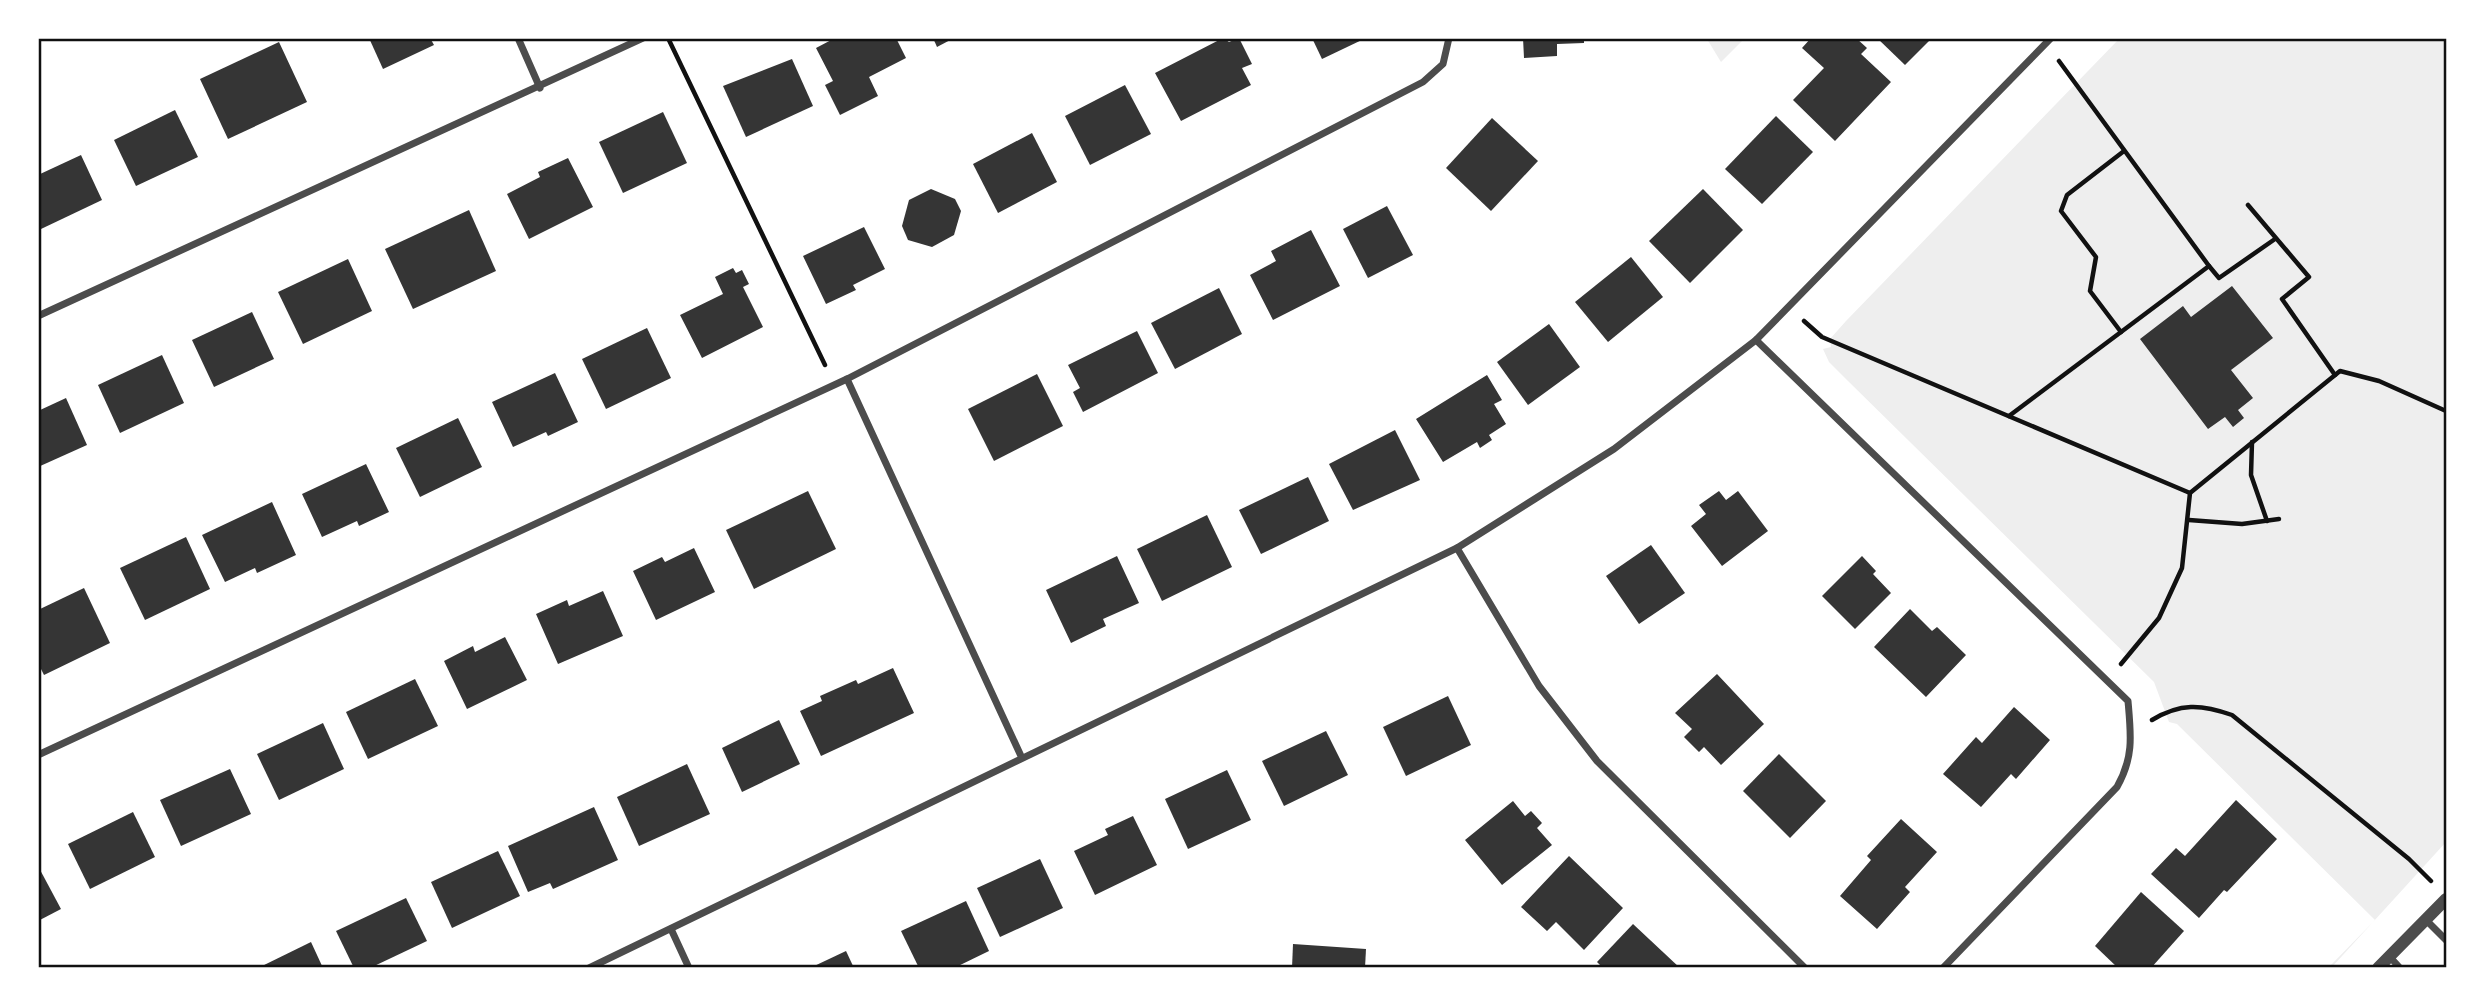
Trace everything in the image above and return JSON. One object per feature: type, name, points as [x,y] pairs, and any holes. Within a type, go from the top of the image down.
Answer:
[{"type":"street","points":[[518,38],[540,88]]},
{"type":"street","points":[[38,316],[540,88],[643,38]]},
{"type":"street","points":[[38,755],[847,379],[1423,82],[1443,64],[1449,38]]},
{"type":"street","points":[[589,968],[1021,756],[1458,548],[1614,449],[1756,340],[2049,41]]},
{"type":"street","points":[[1756,340],[2127,701],[2131,733],[2129,766],[2117,788],[1943,968]]},
{"type":"street","points":[[847,379],[1021,756]]},
{"type":"street","points":[[1458,548],[1539,686],[1597,761],[1805,968]]},
{"type":"street","points":[[2378,968],[2446,900]]},
{"type":"street","points":[[2426,920],[2446,940]]},
{"type":"street","points":[[671,929],[689,968]]},
{"type":"street","points":[[2388,956],[2400,968]]},
{"type":"path","points":[[668,38],[834,384]]},
{"type":"path","points":[[2049,41],[2124,151],[2218,278],[2275,239]]},
{"type":"path","points":[[2121,332],[2090,291],[2096,257],[2061,211],[2067,195],[2124,151]]},
{"type":"path","points":[[2248,205],[2309,277],[2282,299],[2335,375]]},
{"type":"path","points":[[2009,416],[2210,266]]},
{"type":"path","points":[[1788,306],[1822,338],[2190,493]]},
{"type":"path","points":[[2107,681],[2159,618],[2182,568],[2190,493],[2252,441],[2340,371],[2366,376],[2446,411]]},
{"type":"path","points":[[2252,441],[2251,475],[2267,521]]},
{"type":"path","points":[[2189,520],[2242,524],[2279,519]]},
{"type":"path","points":[[2131,733],[2170,709],[2186,706],[2206,706],[2232,715],[2399,851],[2437,887]]},
{"type":"shaded area","points":[[1707,39],[1744,39],[1721,62]]},
{"type":"shaded area","points":[[2119,39],[2446,39],[2446,842],[2375,920],[2177,724],[2169,722],[2154,682],[1829,362],[1823,349],[1831,347],[1830,339],[1846,321]]},
{"type":"shaded area","points":[[2373,922],[2332,967],[2329,967]]},
{"type":"building","points":[[369,38],[430,38],[434,45],[383,69]]},
{"type":"building","points":[[835,38],[896,38],[906,58],[869,77],[878,96],[840,115],[825,85],[833,81],[816,48]]},
{"type":"building","points":[[933,38],[954,38],[937,47]]},
{"type":"building","points":[[1223,38],[1229,42],[1239,38],[1252,64],[1242,68],[1251,85],[1181,121],[1155,73]]},
{"type":"building","points":[[1312,38],[1366,38],[1322,59]]},
{"type":"building","points":[[1523,38],[1584,38],[1584,43],[1557,44],[1557,56],[1524,58]]},
{"type":"building","points":[[1811,38],[1856,38],[1867,48],[1861,54],[1891,82],[1835,141],[1793,100],[1824,68],[1802,48]]},
{"type":"building","points":[[1877,38],[1932,38],[1905,65]]},
{"type":"building","points":[[279,42],[307,102],[228,139],[200,79]]},
{"type":"building","points":[[792,59],[813,106],[746,137],[723,86]]},
{"type":"building","points":[[1125,85],[1151,134],[1090,165],[1065,116]]},
{"type":"building","points":[[175,110],[198,157],[136,186],[114,140]]},
{"type":"building","points":[[663,112],[687,163],[623,193],[599,142]]},
{"type":"building","points":[[1776,116],[1813,152],[1762,204],[1725,169]]},
{"type":"building","points":[[1492,118],[1538,161],[1491,211],[1446,168]]},
{"type":"building","points":[[1032,133],[1057,182],[998,213],[973,164]]},
{"type":"building","points":[[81,155],[102,200],[41,229],[38,175]]},
{"type":"building","points":[[568,158],[593,207],[529,239],[507,194],[540,177],[538,172]]},
{"type":"building","points":[[931,189],[955,199],[961,211],[954,235],[932,247],[908,240],[902,226],[909,200]]},
{"type":"building","points":[[1703,189],[1743,230],[1690,283],[1649,241]]},
{"type":"building","points":[[1387,206],[1413,255],[1368,278],[1343,229]]},
{"type":"building","points":[[469,210],[496,271],[413,309],[385,249]]},
{"type":"building","points":[[864,227],[885,269],[853,285],[856,290],[826,304],[803,256]]},
{"type":"building","points":[[1311,230],[1340,286],[1273,320],[1250,275],[1276,261],[1271,251]]},
{"type":"building","points":[[1631,257],[1663,297],[1608,342],[1575,302]]},
{"type":"building","points":[[348,259],[372,311],[303,344],[278,292]]},
{"type":"building","points":[[733,268],[736,273],[742,270],[749,284],[743,287],[763,327],[702,358],[680,315],[723,294],[715,277]]},
{"type":"building","points":[[2232,286],[2273,338],[2231,370],[2253,398],[2238,410],[2244,418],[2233,427],[2225,417],[2208,429],[2140,339],[2183,306],[2191,317]]},
{"type":"building","points":[[1219,288],[1242,334],[1175,369],[1151,323]]},
{"type":"building","points":[[252,312],[274,359],[214,387],[192,340]]},
{"type":"building","points":[[1549,324],[1580,367],[1528,405],[1497,362]]},
{"type":"building","points":[[647,328],[671,378],[606,409],[582,359]]},
{"type":"building","points":[[1137,331],[1158,373],[1083,412],[1073,392],[1080,388],[1068,365]]},
{"type":"building","points":[[162,355],[184,403],[120,433],[98,385]]},
{"type":"building","points":[[555,373],[578,422],[548,436],[546,432],[513,447],[492,402]]},
{"type":"building","points":[[1037,374],[1063,426],[994,461],[968,409]]},
{"type":"building","points":[[1487,375],[1502,400],[1494,404],[1506,424],[1489,435],[1492,440],[1480,448],[1477,442],[1443,462],[1416,419]]},
{"type":"building","points":[[66,398],[87,445],[38,467],[38,411]]},
{"type":"building","points":[[458,418],[482,467],[420,497],[396,448]]},
{"type":"building","points":[[1395,430],[1420,480],[1353,510],[1329,464]]},
{"type":"building","points":[[366,464],[389,512],[359,526],[357,521],[322,537],[302,494]]},
{"type":"building","points":[[1308,477],[1329,521],[1261,554],[1239,510]]},
{"type":"building","points":[[808,491],[836,549],[754,589],[726,530]]},
{"type":"building","points":[[1719,491],[1726,500],[1738,491],[1768,531],[1722,566],[1691,526],[1706,514],[1699,505]]},
{"type":"building","points":[[272,502],[296,555],[257,573],[255,568],[225,582],[202,535]]},
{"type":"building","points":[[1207,515],[1232,567],[1162,601],[1137,549]]},
{"type":"building","points":[[186,537],[210,589],[145,620],[120,568]]},
{"type":"building","points":[[1651,545],[1685,593],[1639,624],[1606,576]]},
{"type":"building","points":[[694,548],[715,592],[656,620],[633,571],[662,557],[665,562]]},
{"type":"building","points":[[1117,556],[1139,603],[1103,619],[1106,626],[1071,643],[1046,590]]},
{"type":"building","points":[[1862,556],[1876,571],[1873,574],[1891,593],[1855,629],[1822,596]]},
{"type":"building","points":[[84,588],[110,643],[44,675],[38,663],[38,610]]},
{"type":"building","points":[[603,591],[623,636],[558,664],[536,614],[567,600],[569,606]]},
{"type":"building","points":[[1910,609],[1932,631],[1937,627],[1966,655],[1926,697],[1874,647]]},
{"type":"building","points":[[505,637],[527,680],[467,709],[444,661],[473,646],[475,652]]},
{"type":"building","points":[[893,668],[914,713],[821,756],[800,711],[822,701],[820,696],[856,680],[858,684]]},
{"type":"building","points":[[1717,674],[1764,724],[1721,765],[1704,747],[1699,752],[1684,737],[1692,729],[1675,713]]},
{"type":"building","points":[[415,679],[438,726],[368,759],[346,712]]},
{"type":"building","points":[[1448,696],[1471,745],[1406,776],[1383,727]]},
{"type":"building","points":[[2014,707],[2050,740],[2016,779],[2011,774],[1981,807],[1943,774],[1976,737],[1982,743]]},
{"type":"building","points":[[779,720],[800,764],[742,792],[722,748]]},
{"type":"building","points":[[323,723],[344,769],[279,800],[257,754]]},
{"type":"building","points":[[1326,731],[1348,775],[1284,806],[1262,761]]},
{"type":"building","points":[[1779,754],[1826,801],[1790,838],[1743,791]]},
{"type":"building","points":[[687,764],[710,814],[639,846],[617,797]]},
{"type":"building","points":[[230,769],[251,814],[181,846],[160,800]]},
{"type":"building","points":[[1227,770],[1251,820],[1188,849],[1165,799]]},
{"type":"building","points":[[2236,800],[2277,839],[2199,918],[2151,874],[2176,848],[2185,856]]},
{"type":"building","points":[[1513,801],[1525,816],[1531,811],[1542,823],[1537,828],[1552,845],[1502,885],[1465,840]]},
{"type":"building","points":[[594,807],[618,860],[553,889],[550,883],[528,892],[508,846]]},
{"type":"building","points":[[133,812],[155,857],[90,889],[68,844]]},
{"type":"building","points":[[1133,816],[1157,865],[1095,895],[1074,851],[1108,835],[1105,829]]},
{"type":"building","points":[[1901,819],[1937,852],[1905,887],[1910,892],[1877,929],[1840,896],[1871,860],[1867,856]]},
{"type":"building","points":[[498,851],[520,896],[452,928],[431,882]]},
{"type":"building","points":[[1569,856],[1623,908],[1584,950],[1556,922],[1547,931],[1521,907]]},
{"type":"building","points":[[1040,859],[1063,908],[1000,937],[977,888]]},
{"type":"building","points":[[38,866],[61,909],[38,921]]},
{"type":"building","points":[[2141,892],[2184,931],[2151,968],[2118,968],[2095,946]]},
{"type":"building","points":[[406,898],[427,941],[370,968],[354,968],[336,931]]},
{"type":"building","points":[[966,901],[989,951],[954,968],[919,968],[901,931]]},
{"type":"building","points":[[1633,924],[1680,968],[1603,968],[1597,962]]},
{"type":"building","points":[[311,942],[323,968],[258,968]]},
{"type":"building","points":[[1293,944],[1366,949],[1365,968],[1292,968]]},
{"type":"building","points":[[846,951],[854,968],[810,968]]}]
